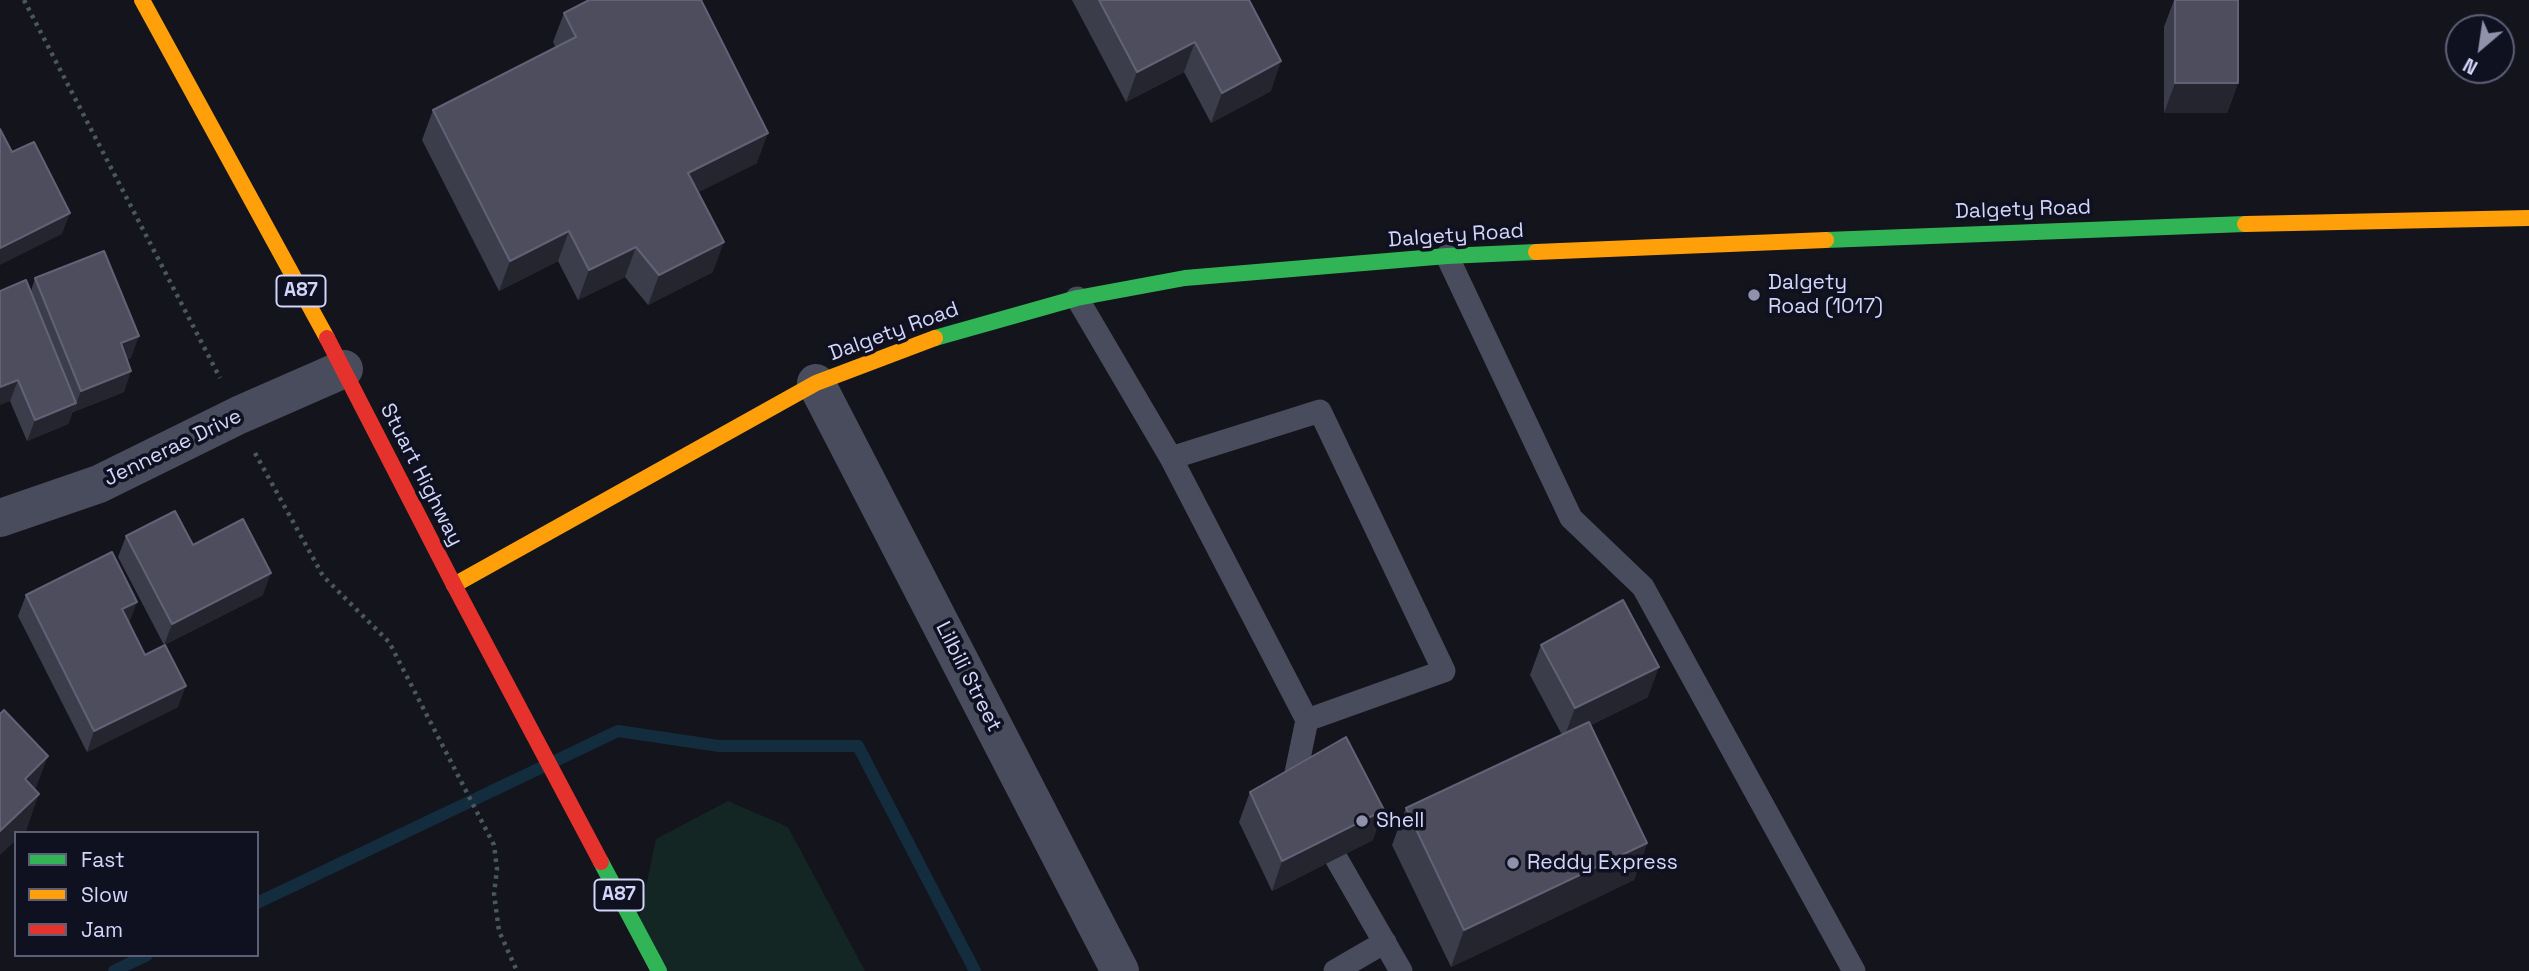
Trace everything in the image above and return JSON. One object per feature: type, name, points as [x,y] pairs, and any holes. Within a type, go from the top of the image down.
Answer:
[{"type":"main road","name":"Stuart Highway","points":[[142,0],[344,369],[454,585],[659,971]]},
{"type":"main road","name":"Dalgety Road","points":[[454,585],[816,383],[945,334],[1077,298],[1185,278],[1447,256],[2150,226],[2529,218]]},
{"type":"street","name":"Jennerae Drive","points":[[0,518],[99,484],[239,415],[344,369]]},
{"type":"street","name":"Lilbili Street","points":[[816,383],[1120,971]]},
{"type":"lane","points":[[1447,256],[1570,518],[1643,587],[1854,971]]},
{"type":"lane","points":[[1077,298],[1171,458],[1307,720],[1292,792]]},
{"type":"lane","points":[[1171,458],[1320,411],[1444,671],[1307,720]]},
{"type":"lane","points":[[1336,858],[1401,971]]},
{"type":"lane","points":[[1335,971],[1385,942]]},
{"type":"path","points":[[24,0],[239,415],[252,446],[323,576],[389,642],[454,766],[494,845],[497,869],[494,894],[499,931],[517,971]]},
{"type":"green space","points":[[728,801],[788,827],[865,971],[659,971],[637,929],[656,839]]},
{"type":"building","points":[[589,0],[701,0],[768,133],[688,173],[724,242],[659,275],[636,247],[589,270],[569,231],[510,261],[433,110],[576,37],[564,13]]},
{"type":"building","points":[[1099,0],[1249,0],[1281,61],[1222,93],[1195,42],[1137,72]]},
{"type":"building","points":[[2175,0],[2238,0],[2238,83],[2175,83]]},
{"type":"building","points":[[0,129],[12,152],[34,142],[70,213],[0,248]]},
{"type":"building","points":[[104,251],[139,336],[121,343],[131,371],[81,391],[35,278]]},
{"type":"building","points":[[26,280],[76,403],[35,420],[18,380],[0,387],[0,291]]},
{"type":"building","points":[[175,511],[193,545],[243,519],[271,573],[172,624],[126,536]]},
{"type":"building","points":[[112,552],[137,602],[122,609],[145,655],[165,645],[186,686],[94,731],[26,595]]},
{"type":"building","points":[[1623,600],[1659,667],[1575,708],[1541,645]]},
{"type":"building","points":[[4,710],[48,756],[25,779],[39,794],[0,831],[0,714]]},
{"type":"building","name":"Reddy Express","points":[[1589,722],[1647,843],[1464,930],[1406,808]]},
{"type":"building","points":[[1346,737],[1384,810],[1282,861],[1250,792]]},
{"type":"waterway","points":[[259,902],[618,731],[719,746],[858,746],[975,971]]},
{"type":"waterway","points":[[114,971],[143,957]]},
{"type":"traffic: fast","points":[[1826,240],[2245,224]]},
{"type":"traffic: fast","points":[[935,338],[1077,298],[1185,278],[1447,256],[1536,252]]},
{"type":"traffic: fast","points":[[601,862],[659,971]]},
{"type":"traffic: slow","points":[[142,0],[327,338]]},
{"type":"traffic: slow","points":[[2245,224],[2529,218]]},
{"type":"traffic: slow","points":[[1536,252],[1826,240]]},
{"type":"traffic: slow","points":[[454,585],[816,383],[935,338]]},
{"type":"traffic: jam","points":[[327,338],[601,862]]},
{"type":"place","name":"Dalgety Road (1017)","points":[[1754,295]]},
{"type":"place","name":"Shell","points":[[1362,821]]},
{"type":"place","name":"Reddy Express","points":[[1513,863]]}]
